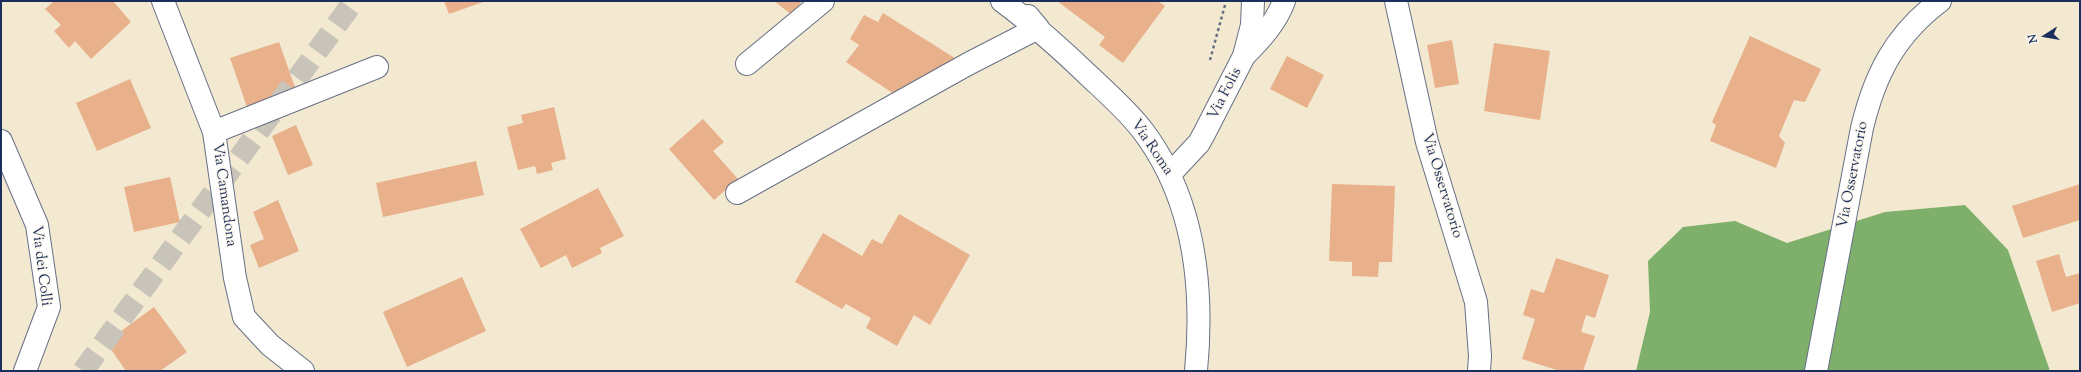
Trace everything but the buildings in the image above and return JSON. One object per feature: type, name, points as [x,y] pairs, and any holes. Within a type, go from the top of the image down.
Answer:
[{"type":"street","name":"Via Camandona","points":[[163,1],[214,132],[235,278],[244,317],[270,345],[303,371]]},
{"type":"street","points":[[747,64],[823,1]]},
{"type":"street","name":"Via Roma","points":[[1002,1],[1038,28],[1125,111],[1146,135],[1170,174],[1186,219],[1195,264],[1200,328],[1196,371]]},
{"type":"street","points":[[737,193],[968,64],[1038,28],[1015,1]]},
{"type":"street","name":"Via Folis","points":[[1170,174],[1199,142],[1244,56],[1252,25],[1253,1]]},
{"type":"street","points":[[1244,56],[1271,27],[1284,1]]},
{"type":"street","name":"Via Osservatorio","points":[[1396,1],[1426,142],[1476,302],[1480,356],[1479,371]]},
{"type":"street","name":"Via Osservatorio","points":[[1816,371],[1862,128],[1872,92],[1885,61],[1900,40],[1921,17],[1940,1]]},
{"type":"street","points":[[214,132],[377,67]]},
{"type":"street","name":"Via dei Colli","points":[[1,141],[37,224],[49,307],[25,371]]},
{"type":"path","points":[[1208,68],[1226,1]]},
{"type":"green space","points":[[1965,205],[2008,250],[2050,371],[1636,371],[1650,312],[1648,261],[1683,227],[1735,221],[1787,243],[1885,212]]},
{"type":"tunnel","points":[[83,371],[354,1]]}]
